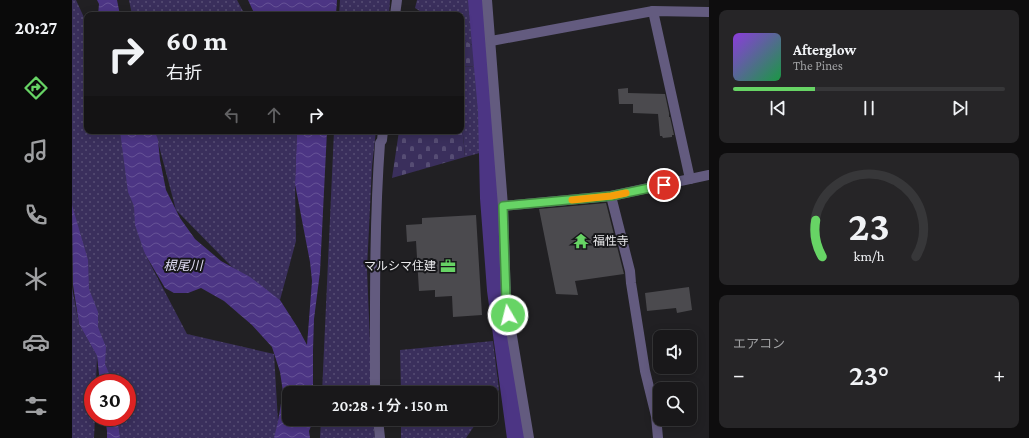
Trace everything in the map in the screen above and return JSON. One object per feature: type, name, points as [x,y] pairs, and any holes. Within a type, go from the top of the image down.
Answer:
[{"type":"street","points":[[396,12],[397,0]]},
{"type":"street","points":[[487,0],[503,206],[506,300],[529,438]]},
{"type":"street","points":[[490,41],[653,11],[709,12]]},
{"type":"street","points":[[653,11],[690,180]]},
{"type":"street","points":[[375,386],[375,259],[378,168],[380,143],[383,134]]},
{"type":"street","points":[[503,206],[611,196],[709,175]]},
{"type":"street","points":[[611,196],[630,271],[645,371],[656,416],[658,438]]},
{"type":"street","points":[[379,426],[380,438]]},
{"type":"green space","points":[[72,0],[76,0],[84,17],[84,134],[124,134],[145,254],[187,334],[274,354],[278,421],[275,438],[114,438],[112,426],[136,426],[136,374],[102,374],[72,211]]},
{"type":"green space","points":[[129,0],[237,0],[243,12],[131,12]]},
{"type":"green space","points":[[340,0],[390,0],[389,12],[339,12]]},
{"type":"green space","points":[[417,0],[476,0],[487,151],[465,157],[463,134],[464,67],[478,66],[477,48],[464,40],[464,12],[421,12],[415,8]]},
{"type":"green space","points":[[464,40],[477,48],[478,66],[464,67]]},
{"type":"green space","points":[[156,134],[297,134],[295,184],[296,241],[280,300],[232,267],[176,210]]},
{"type":"green space","points":[[334,134],[376,134],[372,166],[367,269],[372,386],[322,386]]},
{"type":"green space","points":[[399,134],[463,134],[465,157],[392,178]]},
{"type":"green space","points":[[72,287],[79,324],[97,356],[96,374],[84,374],[84,426],[95,426],[94,438],[72,438]]},
{"type":"green space","points":[[493,341],[499,390],[498,391],[498,386],[401,386],[400,350]]},
{"type":"green space","points":[[321,426],[374,426],[375,438],[320,438]]},
{"type":"green space","points":[[401,426],[474,426],[466,438],[401,438]]},
{"type":"water","points":[[97,0],[117,0],[119,12],[98,12],[99,4]]},
{"type":"water","points":[[248,0],[337,0],[336,12],[254,12]]},
{"type":"water","name":"根尾川","points":[[120,134],[156,134],[166,190],[180,218],[195,239],[221,261],[250,277],[280,300],[307,345],[312,281],[310,262],[295,184],[297,134],[327,134],[320,272],[314,319],[313,386],[282,386],[280,372],[272,347],[252,325],[224,301],[201,288],[188,293],[174,293],[165,288],[145,254],[135,225],[134,206],[128,192]]},
{"type":"water","points":[[72,205],[88,260],[89,289],[98,312],[98,327],[106,347],[105,364],[109,374],[99,374],[97,356],[79,324],[73,285]]},
{"type":"water","name":"根尾川","points":[[282,398],[282,426],[311,426],[309,431],[310,438],[274,438]]},
{"type":"water","points":[[106,426],[118,426],[120,438],[107,438]]},
{"type":"building","points":[[628,88],[628,93],[665,94],[674,135],[672,135],[672,137],[663,138],[660,136],[658,114],[633,113],[633,104],[619,104],[618,89]]},
{"type":"building","name":"福性寺","points":[[606,203],[624,274],[575,281],[578,295],[556,294],[539,209]]},
{"type":"building","name":"マルシマ住建","points":[[476,215],[482,315],[453,317],[452,296],[435,297],[435,290],[419,291],[416,241],[407,242],[406,225],[422,224],[422,218]]},
{"type":"building","points":[[689,287],[692,310],[677,313],[676,308],[647,311],[645,293]]},
{"type":"waterway","points":[[479,0],[489,111],[491,198],[498,290],[518,438]]},
{"type":"slow traffic","points":[[572,200],[626,193]]},
{"type":"place","name":"福性寺","points":[[581,241]]},
{"type":"place","name":"マルシマ住建","points":[[448,266]]},
{"type":"route","points":[[508,315],[506,300],[503,206],[611,196],[664,185]]}]
